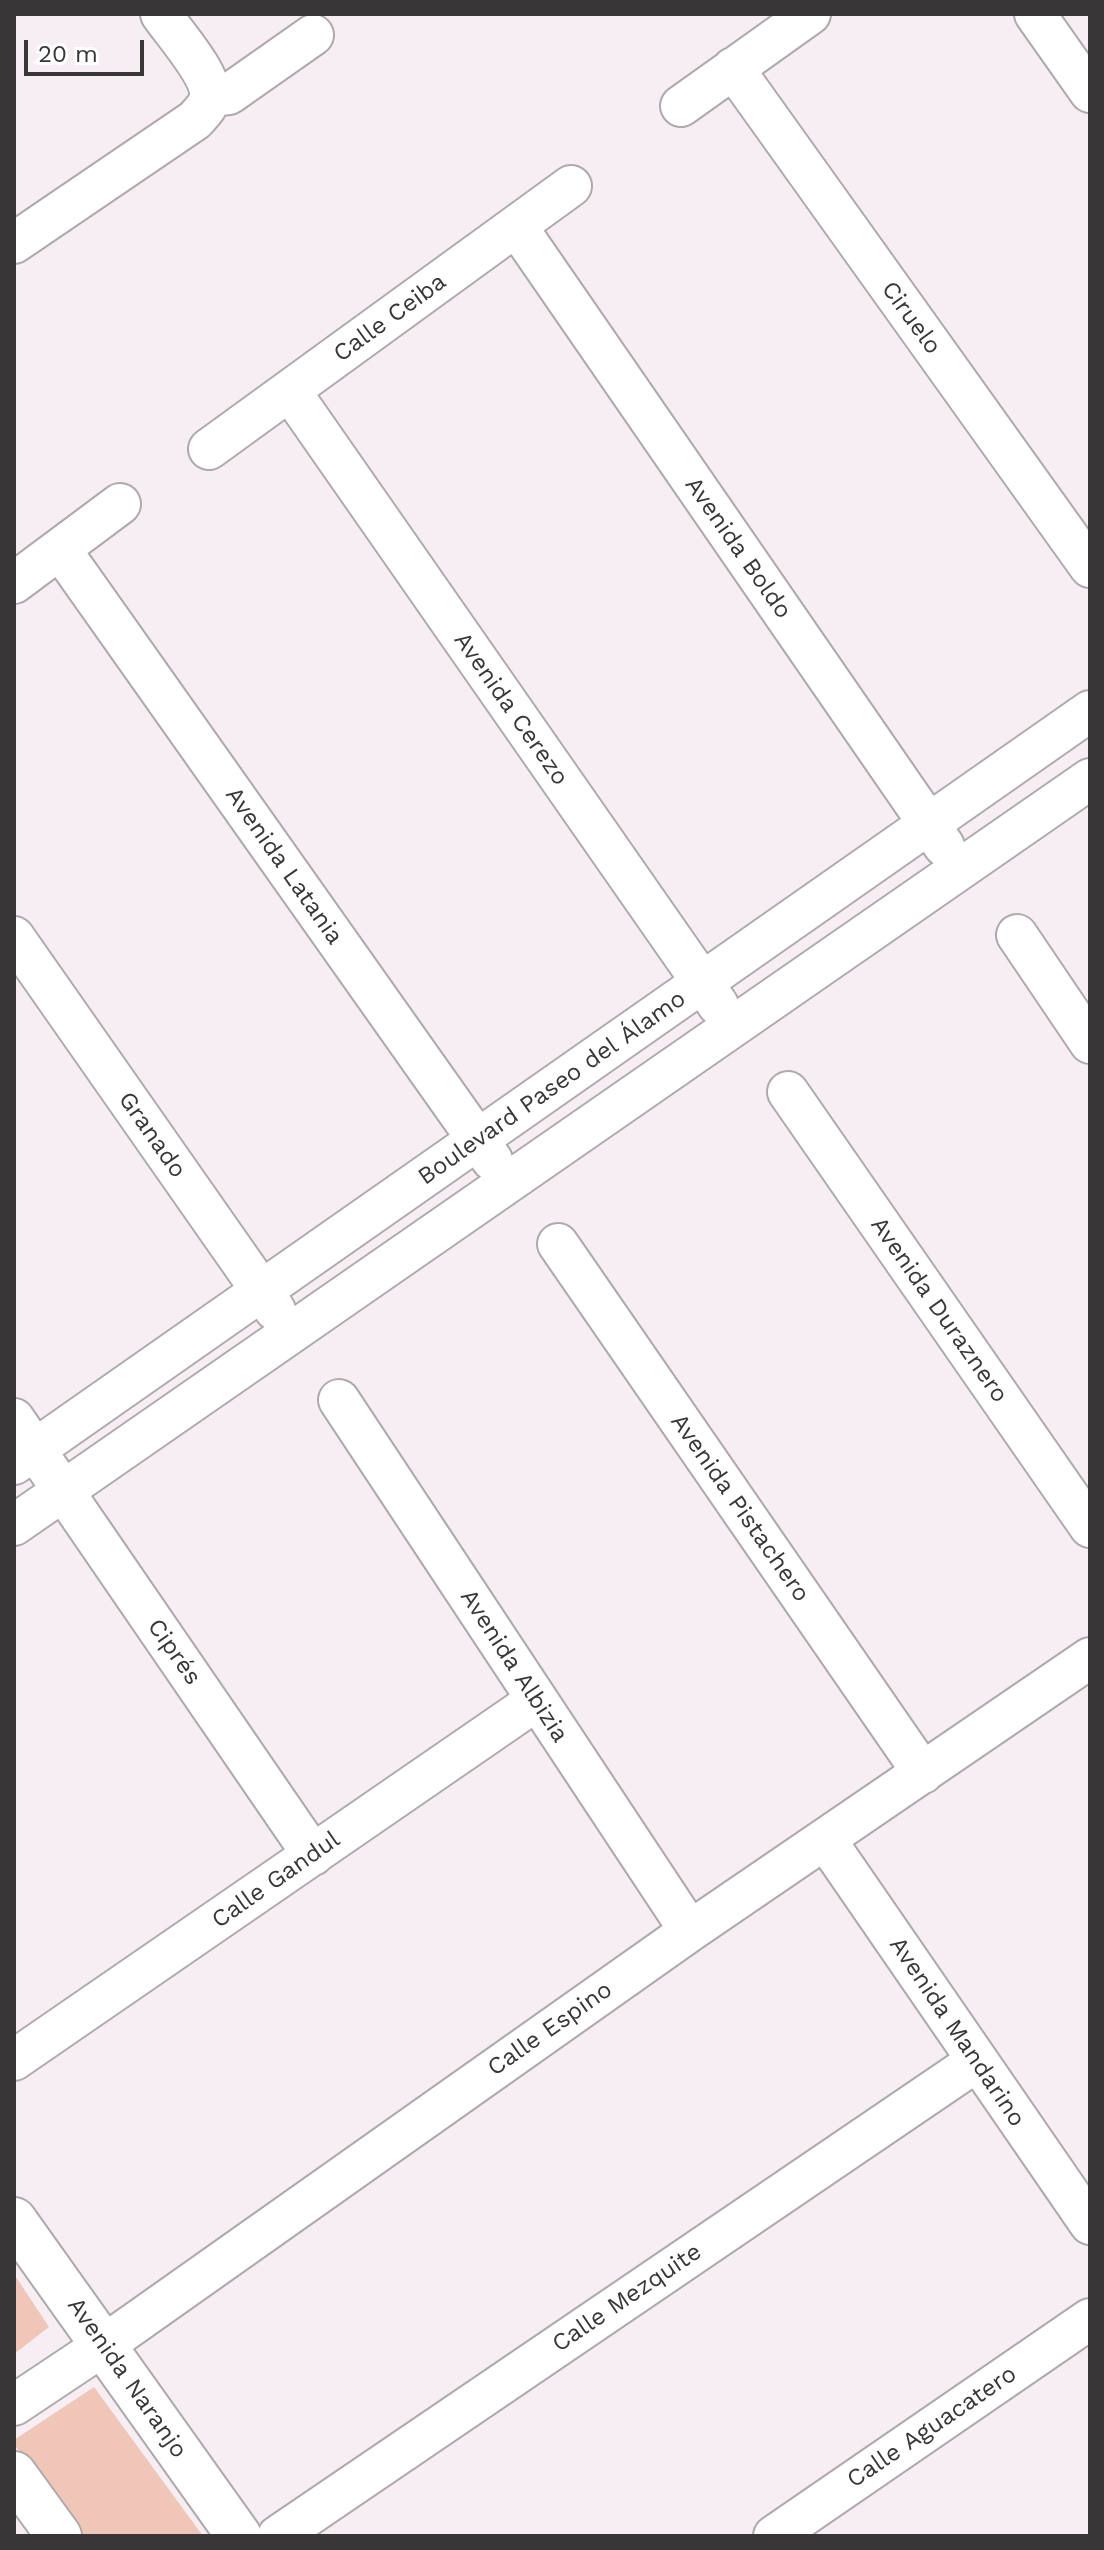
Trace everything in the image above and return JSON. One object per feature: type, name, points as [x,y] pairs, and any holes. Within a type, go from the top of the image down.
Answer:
[{"type":"street","points":[[14,243],[195,120],[206,109],[210,96],[206,77],[161,14]]},
{"type":"street","points":[[681,106],[810,14]]},
{"type":"street","points":[[1035,14],[1090,92]]},
{"type":"street","points":[[210,96],[229,94],[313,35]]},
{"type":"street","name":"Ciruelo","points":[[733,68],[1090,567]]},
{"type":"street","name":"Calle Ceiba","points":[[209,449],[571,186]]},
{"type":"street","name":"Avenida Boldo","points":[[517,227],[960,869]]},
{"type":"street","name":"Avenida Cerezo","points":[[290,391],[733,1026]]},
{"type":"street","points":[[14,583],[120,504]]},
{"type":"street","name":"Avenida Latania","points":[[60,549],[508,1183]]},
{"type":"street","name":"Boulevard Paseo del Álamo","points":[[21,1444],[261,1291],[1090,711]]},
{"type":"street","points":[[14,1525],[1090,779]]},
{"type":"street","points":[[1017,935],[1090,1043]]},
{"type":"street","name":"Granado","points":[[14,937],[291,1333]]},
{"type":"street","name":"Avenida Duraznero","points":[[788,1092],[1090,1527]]},
{"type":"street","name":"Avenida Pistachero","points":[[558,1244],[923,1773]]},
{"type":"street","name":"Avenida Albizia","points":[[339,1400],[690,1931]]},
{"type":"street","name":"Ciprés","points":[[21,1444],[63,1491],[313,1855]]},
{"type":"street","name":"Calle Espino","points":[[14,2405],[104,2345],[690,1931],[1090,1658]]},
{"type":"street","name":"Calle Gandul","points":[[14,2060],[537,1700]]},
{"type":"street","name":"Avenida Mandarino","points":[[825,1839],[1090,2224]]},
{"type":"street","name":"Calle Mezquite","points":[[278,2536],[977,2061]]},
{"type":"street","name":"Avenida Naranjo","points":[[14,2220],[239,2536]]},
{"type":"street","name":"Calle Aguacatero","points":[[774,2536],[1090,2319]]},
{"type":"street","points":[[14,2474],[59,2536]]},
{"type":"shaded area","points":[[14,2274],[49,2327],[14,2354]]},
{"type":"shaded area","points":[[94,2387],[203,2536],[80,2536],[14,2440]]}]
